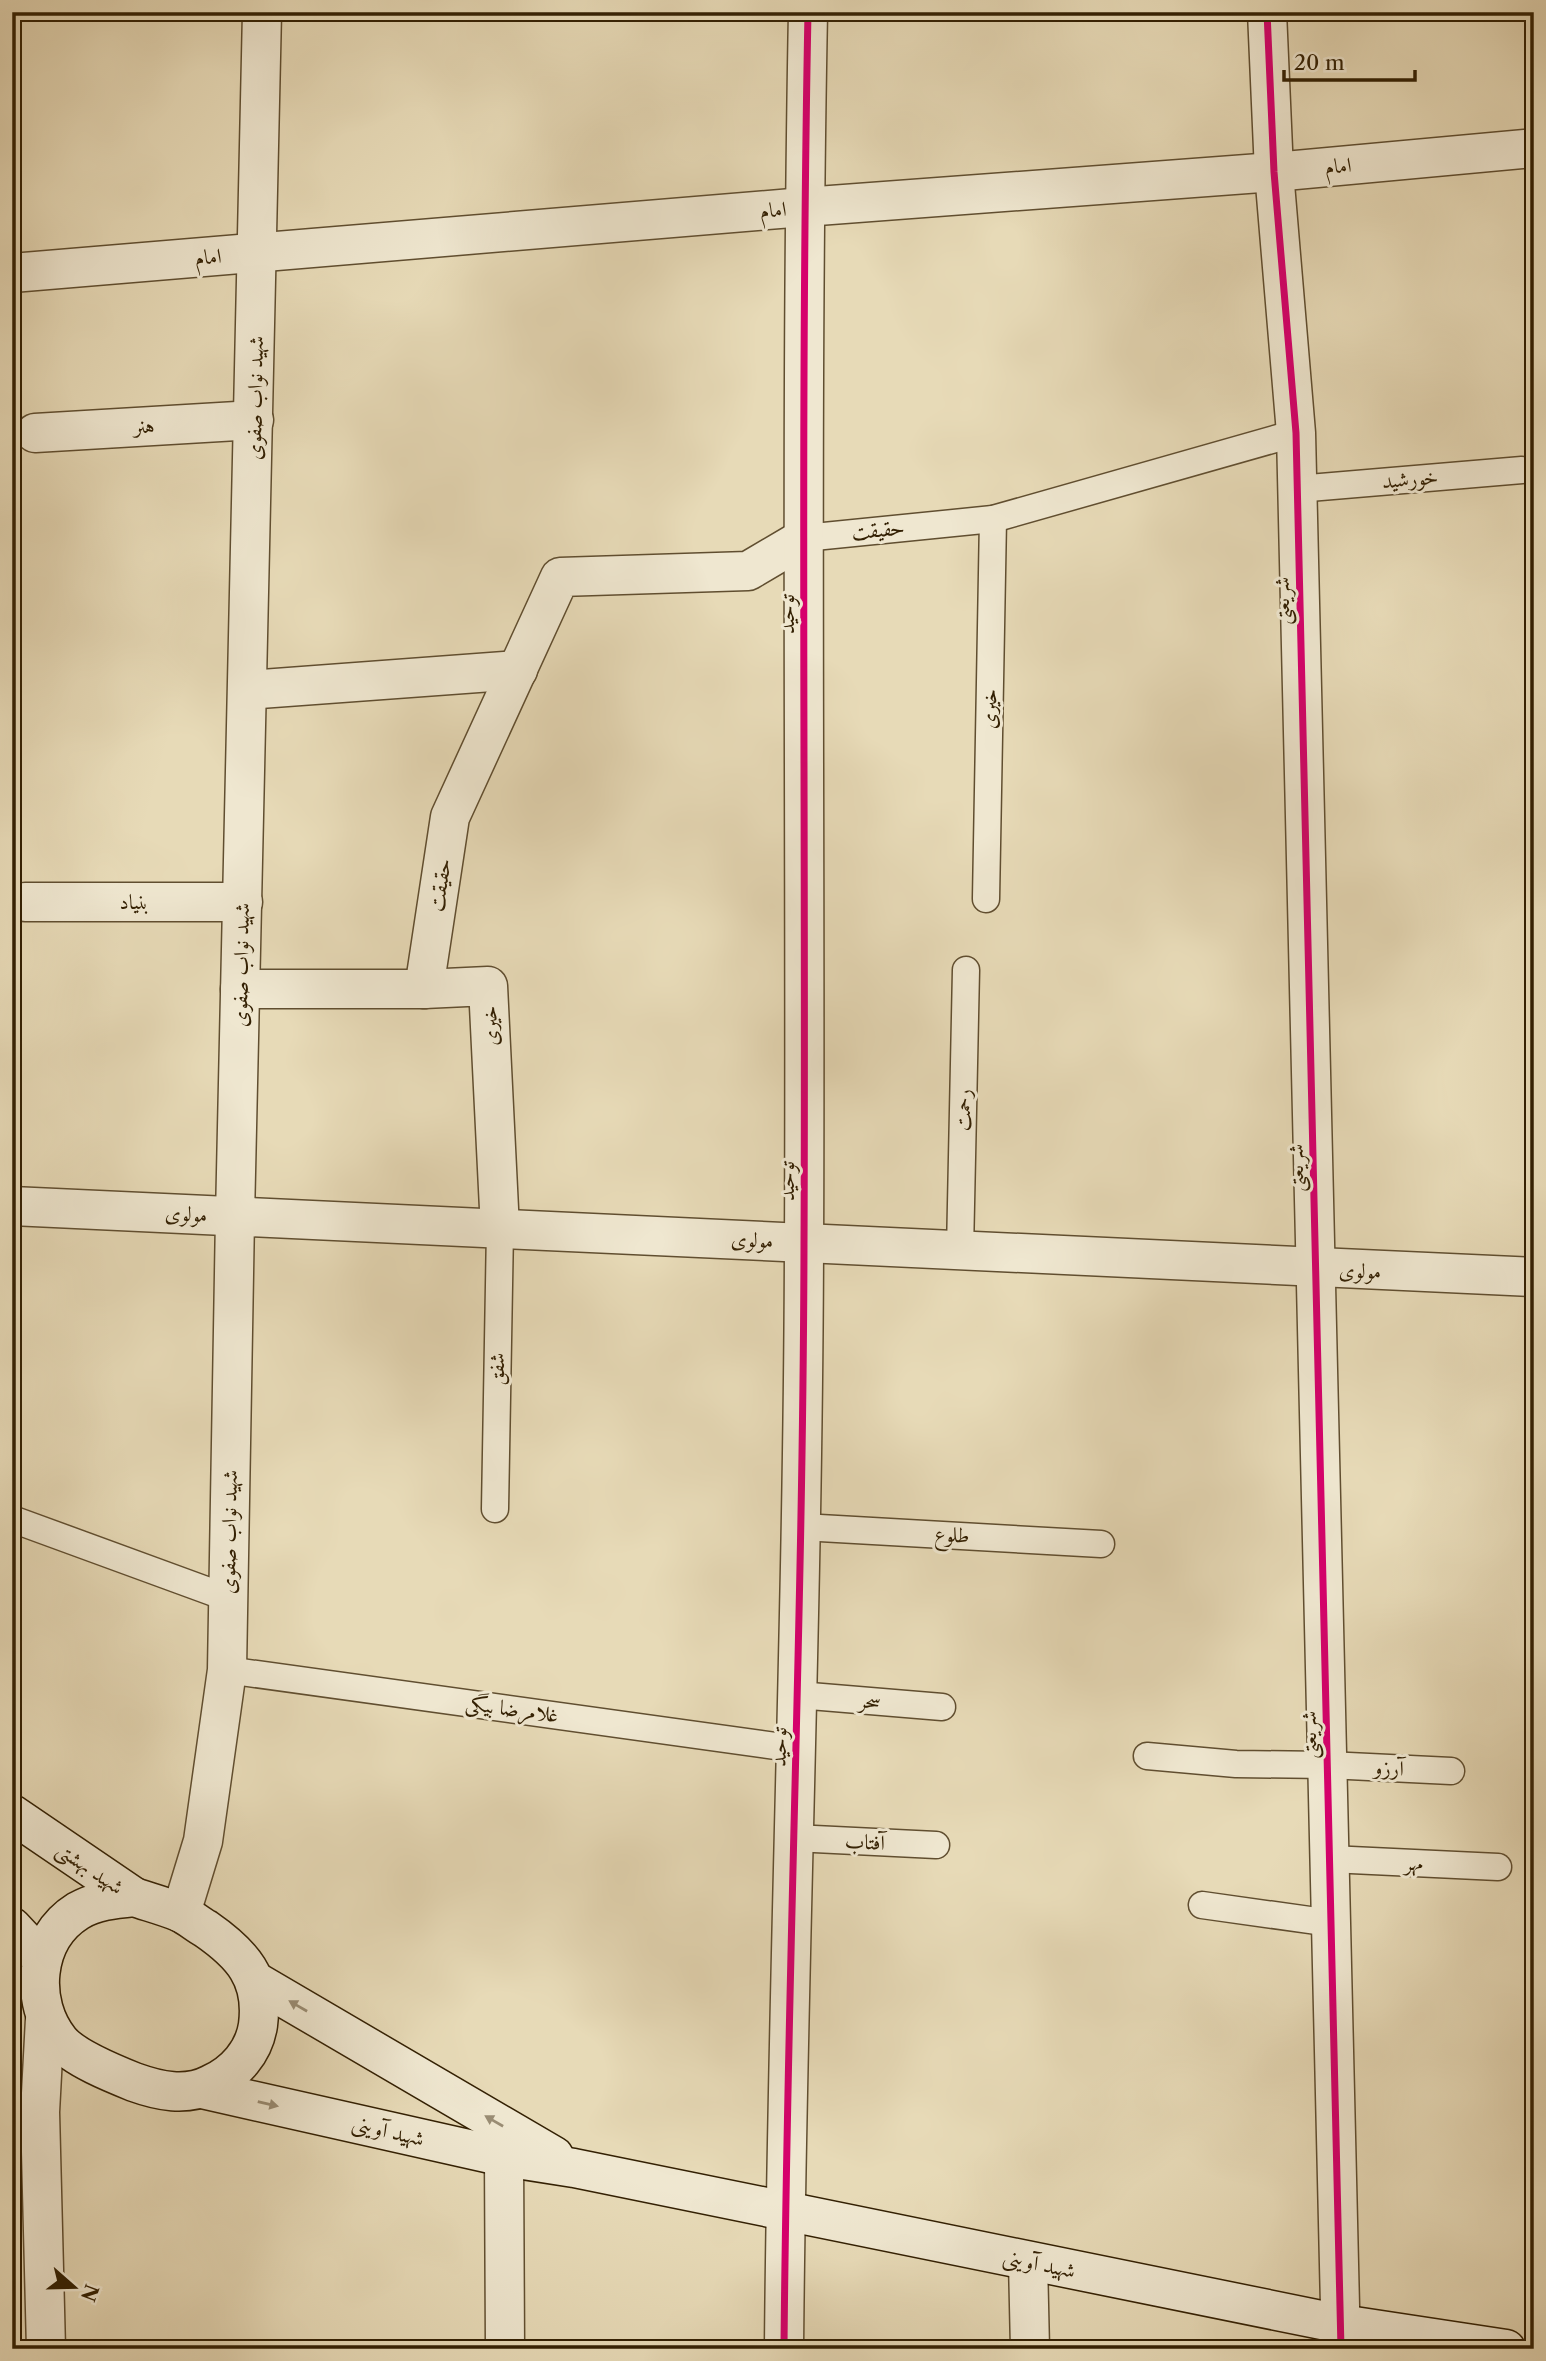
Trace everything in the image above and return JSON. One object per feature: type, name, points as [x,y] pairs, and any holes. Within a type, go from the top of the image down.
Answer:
[{"type":"street","name":"شهید نواب صفوی","points":[[181,1913],[203,1841],[227,1670],[262,12]]},
{"type":"street","name":"توحید","points":[[784,2349],[802,1527],[804,208],[808,12]]},
{"type":"street","name":"شریعتی","points":[[1267,12],[1274,172],[1296,433],[1341,2337]]},
{"type":"street","name":"امام","points":[[12,273],[1274,172],[1534,148]]},
{"type":"street","name":"هنر","points":[[35,433],[254,420]]},
{"type":"street","name":"حقیقت","points":[[424,989],[450,817],[560,577],[748,570],[804,538]]},
{"type":"street","points":[[248,690],[518,670]]},
{"type":"street","name":"بنیاد","points":[[25,901],[243,902]]},
{"type":"street","name":"خیری","points":[[240,989],[424,989],[488,986],[500,1228]]},
{"type":"street","name":"مولوی","points":[[12,1206],[1534,1278]]},
{"type":"street","name":"شهید بهشتی","points":[[12,1814],[134,1897]]},
{"type":"street","points":[[45,2019],[62,2044],[103,2070],[149,2087],[176,2092],[202,2089],[226,2077],[245,2058],[257,2034],[260,2007],[255,1981],[242,1958],[181,1913],[134,1897],[104,1900],[77,1912],[55,1933],[42,1959],[38,1989],[45,2019],[40,2112],[46,2349]]},
{"type":"street","points":[[12,1927],[42,1959]]},
{"type":"street","name":"شهید آوینی","points":[[255,1981],[574,2168]]},
{"type":"street","name":"شهید آوینی","points":[[202,2089],[504,2157],[574,2168],[1028,2261],[1341,2337],[1506,2349]]},
{"type":"street","points":[[504,2157],[505,2349]]},
{"type":"street","points":[[1028,2261],[1030,2349]]},
{"type":"lane","name":"حقیقت","points":[[804,538],[993,519],[1296,433]]},
{"type":"lane","name":"خورشید","points":[[1297,489],[1522,470]]},
{"type":"lane","name":"خیری","points":[[986,899],[993,519]]},
{"type":"lane","name":"رحمت","points":[[960,1251],[966,970]]},
{"type":"lane","name":"شفق","points":[[495,1509],[500,1228]]},
{"type":"lane","points":[[12,1519],[228,1598]]},
{"type":"lane","name":"طلوع","points":[[802,1527],[1101,1544]]},
{"type":"lane","name":"غلامرضا بیگی","points":[[227,1670],[797,1749]]},
{"type":"lane","name":"سحر","points":[[798,1695],[943,1707]]},
{"type":"lane","name":"آرزو","points":[[1147,1756],[1236,1764],[1451,1771]]},
{"type":"lane","name":"آفتاب","points":[[794,1838],[936,1845]]},
{"type":"lane","name":"مهر","points":[[1330,1859],[1498,1867]]},
{"type":"lane","points":[[1202,1905],[1331,1923]]},
{"type":"cycle path","points":[[784,2349],[803,1383],[804,320],[808,12]]},
{"type":"cycle path","points":[[1267,12],[1274,172],[1296,433],[1341,2349]]}]
